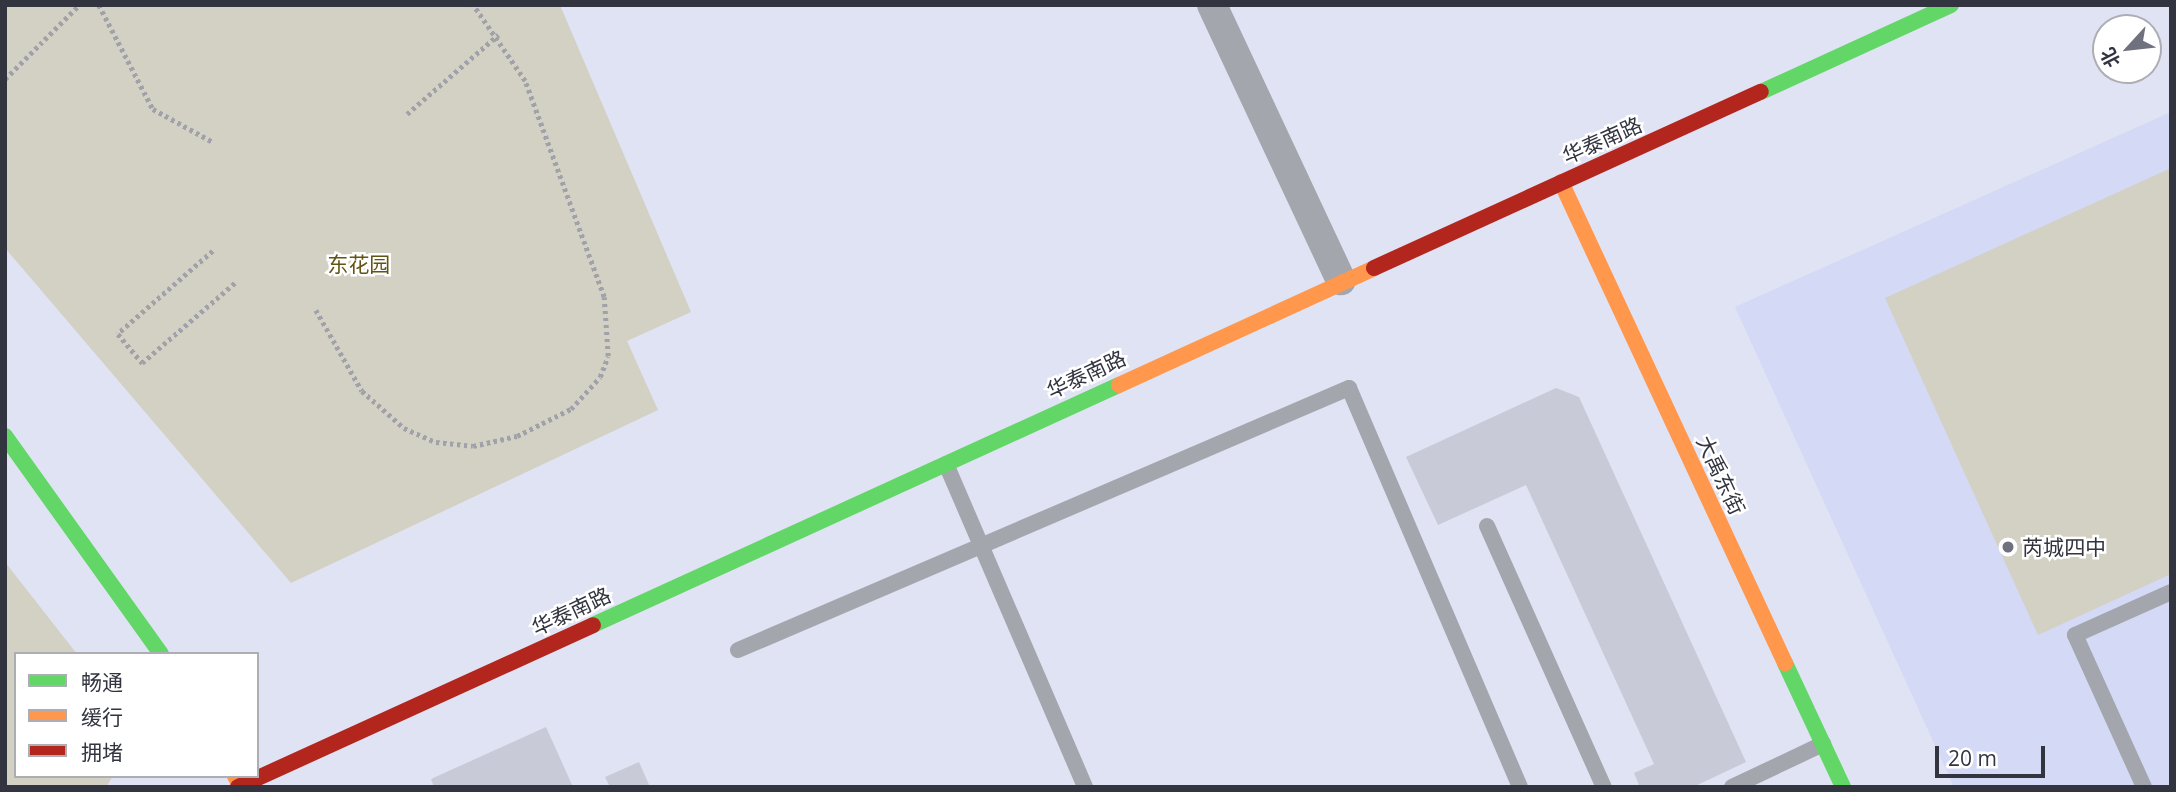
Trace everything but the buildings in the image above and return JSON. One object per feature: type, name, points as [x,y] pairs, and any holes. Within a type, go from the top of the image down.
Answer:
[{"type":"main road","name":"华泰南路","points":[[259,775],[1951,5]]},
{"type":"main road","name":"大禹东街","points":[[1561,181],[1843,787]]},
{"type":"main road","points":[[5,436],[160,652]]},
{"type":"street","points":[[1212,5],[1341,281]]},
{"type":"lane","points":[[738,650],[1349,388],[1520,787]]},
{"type":"lane","points":[[945,461],[1085,787]]},
{"type":"lane","points":[[1487,526],[1604,787]]},
{"type":"lane","points":[[2144,787],[2074,635],[2171,592]]},
{"type":"lane","points":[[1732,787],[1823,744]]},
{"type":"path","points":[[5,79],[79,5]]},
{"type":"path","points":[[99,5],[153,109],[213,142]]},
{"type":"path","points":[[316,310],[362,391],[404,428],[436,442],[473,446],[526,432],[571,409],[600,377],[608,356],[604,297],[525,81],[498,35],[472,5]]},
{"type":"path","points":[[407,114],[498,35]]},
{"type":"path","points":[[213,251],[118,334],[142,363],[236,282]]},
{"type":"shaded area","name":"芮城四中","points":[[2171,112],[2171,787],[1954,787],[1735,307]]},
{"type":"green space","name":"东花园","points":[[5,5],[560,5],[691,312],[627,341],[658,410],[291,583],[5,248]]},
{"type":"green space","points":[[2171,168],[2171,574],[2038,635],[1885,298]]},
{"type":"green space","points":[[5,562],[75,652],[14,652],[14,778],[112,778],[106,787],[5,787]]},
{"type":"traffic: fast","points":[[1761,92],[1951,5]]},
{"type":"traffic: fast","points":[[593,625],[1119,385]]},
{"type":"traffic: fast","points":[[5,436],[160,652]]},
{"type":"traffic: fast","points":[[1785,663],[1843,787]]},
{"type":"traffic: slow","points":[[1561,182],[1785,663]]},
{"type":"traffic: slow","points":[[1119,385],[1374,268]]},
{"type":"traffic: slow","points":[[236,778],[241,787]]},
{"type":"traffic: jam","points":[[1374,268],[1761,92]]},
{"type":"traffic: jam","points":[[259,777],[593,625]]},
{"type":"traffic: jam","points":[[238,787],[258,778]]},
{"type":"place","name":"芮城四中","points":[[2008,547]]}]
